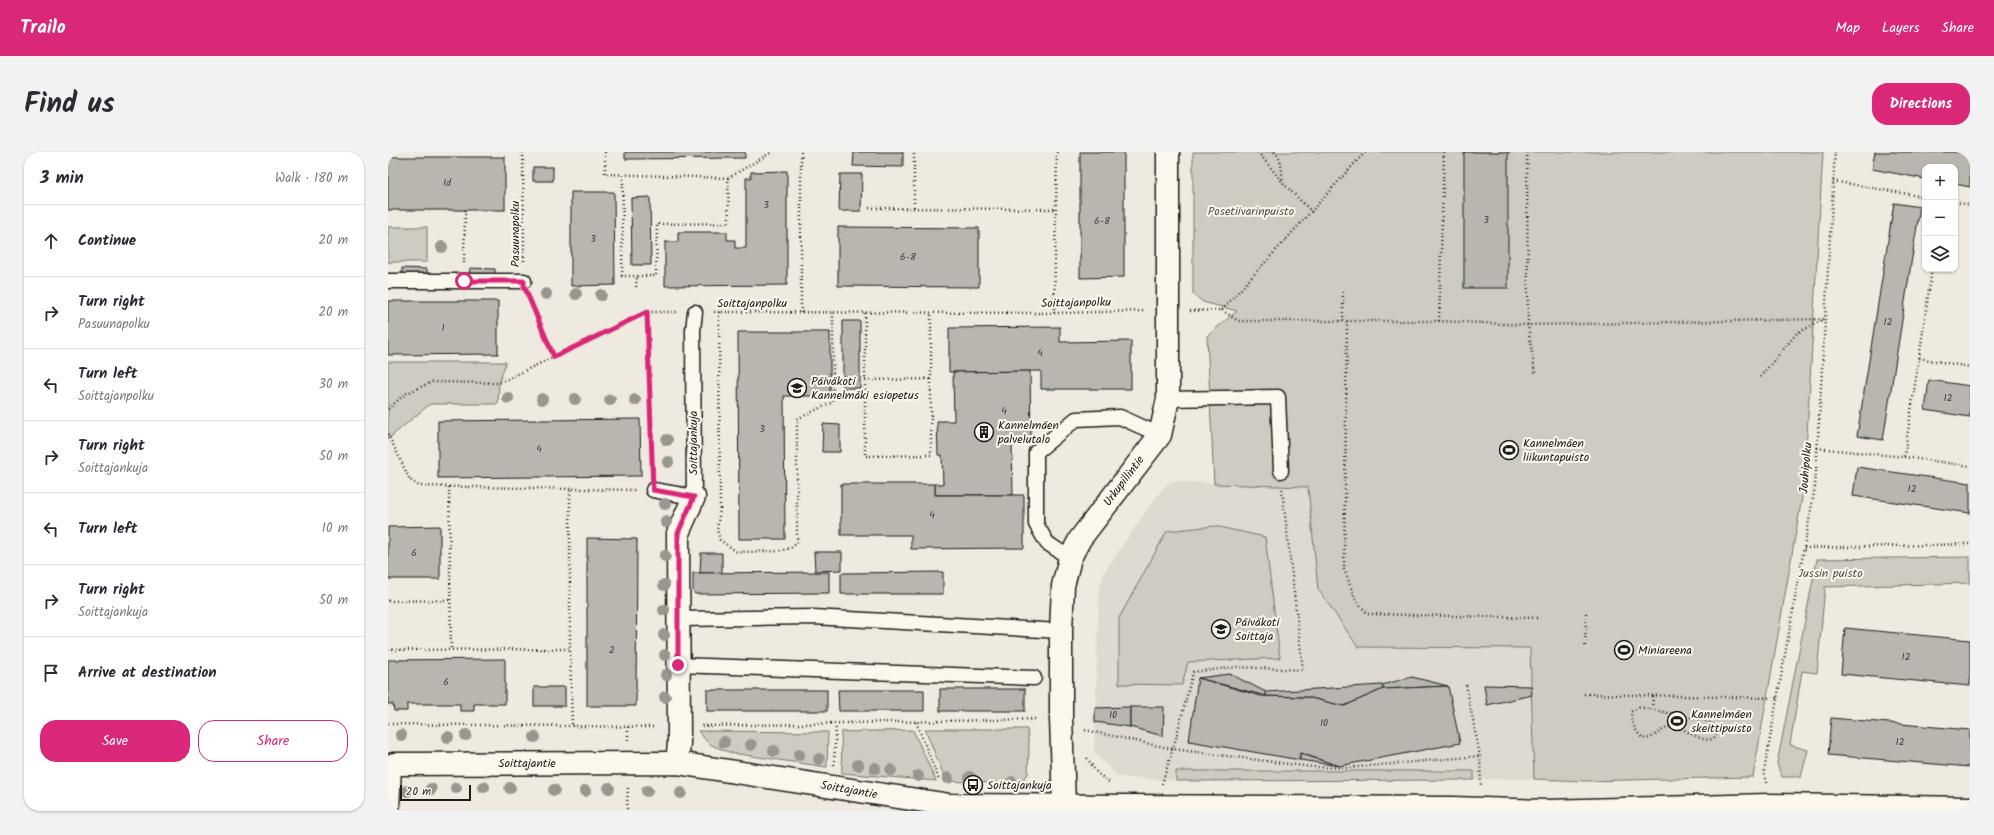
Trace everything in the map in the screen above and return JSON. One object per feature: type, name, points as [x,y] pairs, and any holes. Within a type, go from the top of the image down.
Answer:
[{"type":"main road","name":"Urkupillintie","points":[[1064,805],[1061,718],[1061,631],[1063,586],[1070,558],[1080,539],[1160,435],[1168,399],[1168,152]]},
{"type":"main road","name":"Soittajankuja","points":[[677,763],[679,743],[678,533],[694,497]]},
{"type":"main road","name":"Soittajantie","points":[[390,764],[677,763],[832,786],[900,805],[950,808],[1064,805],[1207,809],[1546,811],[1768,805],[1970,808]]},
{"type":"lane","points":[[388,281],[524,281]]},
{"type":"lane","name":"Soittajankuja","points":[[694,497],[693,330],[695,312]]},
{"type":"lane","points":[[1168,399],[1278,397],[1281,471]]},
{"type":"lane","points":[[1070,558],[1047,543],[1036,524],[1036,452],[1076,419],[1120,417],[1160,435]]},
{"type":"lane","points":[[653,490],[694,497]]},
{"type":"lane","points":[[678,619],[813,617],[1061,631]]},
{"type":"lane","points":[[678,665],[1034,678]]},
{"type":"lane","points":[[390,764],[392,811]]},
{"type":"path","name":"Pasuunapolku","points":[[523,152],[524,286],[554,357]]},
{"type":"path","points":[[605,152],[605,174],[728,178],[772,152]]},
{"type":"path","points":[[801,152],[801,312]]},
{"type":"path","points":[[914,152],[914,207]]},
{"type":"path","points":[[1054,313],[1057,152]]},
{"type":"path","points":[[1258,152],[1284,184],[1312,212]]},
{"type":"path","points":[[1274,152],[1277,154],[1280,161],[1284,184]]},
{"type":"path","points":[[1222,310],[1365,152]]},
{"type":"path","points":[[1439,321],[1444,152]]},
{"type":"path","points":[[1527,152],[1528,325],[1535,374]]},
{"type":"path","name":"Jouhipolku","points":[[1759,782],[1767,782],[1764,772],[1815,487],[1835,152]]},
{"type":"path","points":[[623,174],[622,276],[656,276],[657,224],[729,223],[728,178]]},
{"type":"path","points":[[1833,180],[1922,196]]},
{"type":"path","points":[[1958,203],[1970,205]]},
{"type":"path","points":[[868,208],[914,207],[1056,209]]},
{"type":"path","points":[[464,210],[464,281]]},
{"type":"path","points":[[1904,457],[1932,272]]},
{"type":"path","points":[[636,276],[636,287]]},
{"type":"path","points":[[1342,321],[1343,290]]},
{"type":"path","points":[[1188,310],[1222,310],[1238,321],[1439,321],[1528,325],[1825,319]]},
{"type":"path","name":"Soittajanpolku","points":[[388,409],[405,394],[432,382],[499,383],[647,312],[1054,313],[1141,311]]},
{"type":"path","points":[[388,434],[410,480],[419,486],[570,490],[653,490],[647,312]]},
{"type":"path","points":[[719,312],[720,509],[717,530],[720,540],[737,552],[779,551],[791,548],[797,543],[797,419],[833,402],[834,313]]},
{"type":"path","points":[[865,313],[865,456],[931,455],[931,313]]},
{"type":"path","points":[[1760,377],[1797,333],[1825,319]]},
{"type":"path","points":[[1347,321],[1344,569],[1356,601],[1368,614],[1539,618]]},
{"type":"path","points":[[1919,358],[1970,367]]},
{"type":"path","points":[[865,380],[931,380]]},
{"type":"path","points":[[1817,448],[1904,457],[1970,466]]},
{"type":"path","points":[[1162,785],[1193,672],[1237,667],[1303,670],[1282,486]]},
{"type":"path","points":[[449,487],[451,650]]},
{"type":"path","points":[[570,490],[570,649],[572,726]]},
{"type":"path","points":[[1804,548],[1970,544]]},
{"type":"path","points":[[388,601],[450,600]]},
{"type":"path","points":[[1585,646],[1586,612]]},
{"type":"path","points":[[388,650],[570,649]]},
{"type":"path","points":[[1466,685],[1480,756],[1481,787]]},
{"type":"path","points":[[1584,694],[1777,698]]},
{"type":"path","points":[[1652,709],[1653,696]]},
{"type":"path","points":[[1639,707],[1652,709],[1712,722],[1718,731],[1714,738],[1707,739],[1679,728],[1671,727],[1651,738],[1642,738],[1631,718],[1632,711],[1639,707]]},
{"type":"path","points":[[701,726],[1035,719]]},
{"type":"path","points":[[916,722],[940,784]]},
{"type":"path","points":[[388,724],[653,727]]},
{"type":"path","points":[[834,769],[836,724]]},
{"type":"path","points":[[1082,735],[1081,729],[1173,749],[1312,767],[1347,768],[1480,756]]},
{"type":"path","points":[[1085,753],[1097,773],[1108,782],[1114,783]]},
{"type":"path","points":[[1155,785],[1170,785]]},
{"type":"path","points":[[1474,787],[1488,787]]},
{"type":"shaded area","name":"Päiväkoti Soittaja","points":[[1170,481],[1308,487],[1318,589],[1358,647],[1530,648],[1534,779],[1176,781],[1118,777],[1094,752],[1099,590],[1104,572],[1156,497]]},
{"type":"green space","name":"Kannelmäen liikuntapuisto","points":[[1193,152],[1823,152],[1804,486],[1753,777],[1586,781],[1534,779],[1530,648],[1358,647],[1318,589],[1308,487],[1214,484],[1207,336],[1237,311],[1203,302],[1193,294]]},
{"type":"green space","points":[[388,227],[427,227],[427,262],[388,262]]},
{"type":"green space","points":[[388,362],[506,362],[499,383],[498,404],[430,404],[388,439]]},
{"type":"green space","points":[[1215,526],[1265,537],[1280,658],[1188,662],[1182,685],[1119,684],[1119,618],[1167,531]]},
{"type":"green space","name":"Jussin puisto","points":[[1970,557],[1970,583],[1825,587],[1817,673],[1802,671],[1790,745],[1808,750],[1801,777],[1782,777],[1777,764],[1817,559]]},
{"type":"green space","points":[[925,729],[1027,729],[1029,748],[1028,774],[1019,784],[946,781]]},
{"type":"green space","points":[[913,730],[936,781],[842,773],[841,732]]},
{"type":"green space","points":[[698,731],[828,732],[827,767],[731,753],[709,744]]},
{"type":"green space","points":[[1176,771],[1474,771],[1474,780],[1176,781]]},
{"type":"building","points":[[625,152],[745,152],[745,158],[625,159]]},
{"type":"building","points":[[854,152],[903,152],[903,167],[853,166]]},
{"type":"building","points":[[1080,152],[1124,152],[1124,277],[1080,278]]},
{"type":"building","points":[[1464,152],[1508,152],[1508,288],[1464,288]]},
{"type":"building","points":[[1875,152],[1970,152],[1970,187],[1958,185],[1958,164],[1922,164],[1922,178],[1872,169]]},
{"type":"building","points":[[388,157],[505,157],[505,210],[388,210]]},
{"type":"building","points":[[533,167],[553,167],[553,181],[533,181]]},
{"type":"building","points":[[787,171],[787,285],[665,286],[665,242],[678,242],[678,232],[727,232],[727,240],[735,240],[735,248],[746,248],[746,178],[751,178],[751,172]]},
{"type":"building","points":[[840,174],[862,174],[861,211],[839,211]]},
{"type":"building","points":[[571,192],[614,192],[615,285],[571,286]]},
{"type":"building","points":[[650,197],[651,265],[632,265],[631,198]]},
{"type":"building","points":[[1894,203],[1920,207],[1883,440],[1857,436]]},
{"type":"building","points":[[838,227],[979,228],[979,287],[838,286]]},
{"type":"building","points":[[402,268],[427,269],[427,275],[402,274]]},
{"type":"building","points":[[470,268],[495,269],[495,275],[469,275]]},
{"type":"building","points":[[388,301],[498,301],[498,354],[388,355]]},
{"type":"building","points":[[843,321],[860,321],[860,388],[843,388]]},
{"type":"building","points":[[1060,327],[1060,342],[1131,341],[1131,389],[1041,389],[1041,371],[949,372],[949,328]]},
{"type":"building","points":[[738,332],[830,332],[830,396],[784,396],[785,539],[739,539]]},
{"type":"building","name":"Kannelmäen palvelutalo","points":[[1030,371],[1031,442],[1012,443],[1013,495],[935,495],[935,484],[943,484],[942,455],[938,455],[937,421],[954,421],[953,372]]},
{"type":"building","points":[[1929,380],[1970,386],[1970,417],[1925,410]]},
{"type":"building","points":[[640,419],[641,476],[438,478],[438,421]]},
{"type":"building","points":[[823,424],[840,425],[840,452],[822,452]]},
{"type":"building","points":[[1857,467],[1970,483],[1970,513],[1853,496]]},
{"type":"building","points":[[841,484],[935,484],[935,495],[1024,495],[1024,548],[911,549],[911,535],[841,535]]},
{"type":"building","points":[[440,526],[440,579],[388,579],[388,527]]},
{"type":"building","points":[[587,538],[637,539],[636,706],[587,706]]},
{"type":"building","points":[[814,552],[842,552],[842,570],[815,571]]},
{"type":"building","points":[[701,553],[722,553],[722,573],[700,573]]},
{"type":"building","points":[[829,572],[829,593],[695,594],[693,591],[693,573]]},
{"type":"building","points":[[943,572],[943,594],[841,594],[841,573]]},
{"type":"building","points":[[1845,628],[1970,640],[1970,686],[1841,674]]},
{"type":"building","points":[[505,659],[505,704],[474,704],[474,711],[460,711],[460,704],[407,704],[407,711],[394,711],[393,704],[388,704],[388,660]]},
{"type":"building","points":[[1230,674],[1266,692],[1266,696],[1198,678]]},
{"type":"building","points":[[1412,677],[1448,686],[1383,689],[1382,685]]},
{"type":"building","points":[[1198,678],[1261,696],[1307,697],[1344,706],[1383,689],[1448,686],[1460,743],[1339,766],[1300,753],[1300,760],[1189,741]]},
{"type":"building","points":[[1382,685],[1383,689],[1344,706],[1307,697],[1266,696],[1266,692]]},
{"type":"building","points":[[1484,685],[1531,686],[1532,695],[1487,705]]},
{"type":"building","points":[[534,687],[565,687],[565,706],[534,706]]},
{"type":"building","points":[[940,689],[1025,689],[1025,711],[940,711]]},
{"type":"building","points":[[707,690],[827,690],[827,711],[707,711]]},
{"type":"building","points":[[838,690],[924,690],[924,711],[839,711]]},
{"type":"building","points":[[1130,707],[1130,727],[1095,722],[1095,708]]},
{"type":"building","points":[[1130,707],[1164,707],[1163,736],[1130,727]]},
{"type":"building","points":[[1831,718],[1970,730],[1970,767],[1828,755]]},
{"type":"building","points":[[1300,753],[1311,757],[1339,766],[1300,760]]},
{"type":"place","name":"Päiväkoti Kannelmäki esiopetus","points":[[797,388]]},
{"type":"place","name":"Kannelmäen palvelutalo","points":[[984,432]]},
{"type":"place","name":"Kannelmäen liikuntapuisto","points":[[1509,450]]},
{"type":"place","name":"Päiväkoti Soittaja","points":[[1221,629]]},
{"type":"place","name":"Miniareena","points":[[1624,650]]},
{"type":"place","name":"Kannelmäen skeittipuisto","points":[[1677,721]]},
{"type":"place","name":"Soittajankuja","points":[[973,785]]},
{"type":"route","points":[[464,281],[524,281],[524,286],[554,357],[647,312],[653,490],[694,497],[678,533],[678,665]]},
{"type":"park label","name":"Posetiivarinpuisto","points":[[1251,211]]}]
